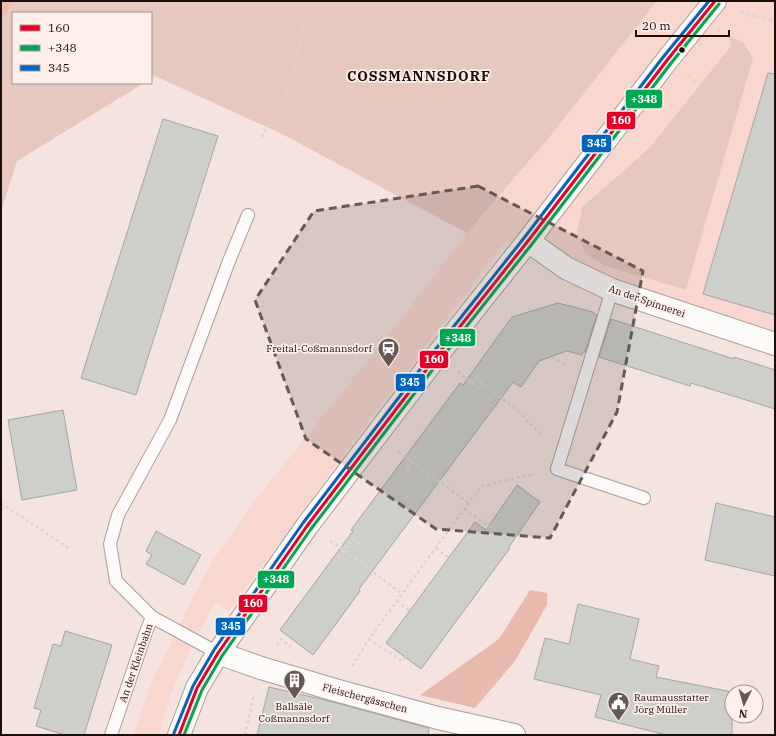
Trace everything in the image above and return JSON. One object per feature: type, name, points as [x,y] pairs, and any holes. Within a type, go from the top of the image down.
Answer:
[{"type":"street","points":[[179,735],[197,688],[218,652],[307,526],[439,353],[528,241],[668,59],[725,6]]},
{"type":"street","name":"An der Spinnerei","points":[[528,241],[566,268],[612,290],[775,344]]},
{"type":"street","name":"Fleischergässchen","points":[[218,652],[261,668],[430,716],[514,735]]},
{"type":"lane","points":[[152,617],[116,581],[110,544],[118,515],[170,420],[229,260],[248,215]]},
{"type":"lane","points":[[612,290],[557,469],[644,498]]},
{"type":"lane","name":"An der Kleinbahn","points":[[111,735],[152,617],[218,652]]},
{"type":"path","points":[[262,137],[292,82],[305,14],[300,1]]},
{"type":"path","points":[[725,6],[775,21]]},
{"type":"path","points":[[467,378],[471,383],[480,389]]},
{"type":"path","points":[[471,383],[476,378],[518,411],[561,455]]},
{"type":"path","points":[[414,476],[406,470],[419,453],[426,458]]},
{"type":"path","points":[[405,457],[469,503]]},
{"type":"path","points":[[349,671],[369,639],[481,486],[557,469]]},
{"type":"path","points":[[1,510],[2,504],[70,549]]},
{"type":"path","points":[[464,509],[496,531],[493,535]]},
{"type":"path","points":[[345,570],[335,562],[352,538],[361,544]]},
{"type":"path","points":[[340,547],[402,594]]},
{"type":"path","points":[[436,548],[449,558]]},
{"type":"path","points":[[397,601],[410,611]]},
{"type":"path","points":[[277,646],[281,639],[293,648]]},
{"type":"path","points":[[369,639],[402,661],[405,657]]},
{"type":"path","points":[[245,735],[261,668]]},
{"type":"highlighted area","points":[[478,186],[643,271],[617,412],[550,538],[436,529],[306,439],[255,300],[314,211]]},
{"type":"shaded area","points":[[1,1],[657,1],[547,140],[467,233],[282,134],[155,76],[152,78],[152,12],[12,12],[12,84],[142,84],[17,161],[1,211]]},
{"type":"shaded area","points":[[657,1],[775,1],[775,336],[506,241],[364,427],[229,611],[215,602],[187,656],[171,694],[158,735],[133,735],[155,674],[187,609],[213,560],[257,498],[384,340],[467,233],[547,140]]},
{"type":"shaded area","points":[[729,36],[744,43],[753,58],[686,290],[603,265],[585,253],[577,233],[582,207],[651,146],[731,46]]},
{"type":"shaded area","points":[[530,590],[547,593],[547,605],[515,661],[475,708],[420,695],[499,639]]},
{"type":"building","points":[[768,73],[775,74],[775,315],[703,294]]},
{"type":"building","points":[[163,119],[218,136],[136,395],[81,378]]},
{"type":"building","points":[[558,303],[593,312],[597,315],[585,352],[583,352],[582,355],[567,351],[539,361],[521,387],[513,382],[359,589],[360,591],[313,655],[280,630],[353,531],[351,530],[460,383],[463,385],[512,317]]},
{"type":"building","points":[[611,319],[734,359],[734,357],[775,370],[775,409],[691,383],[690,386],[599,357]]},
{"type":"building","points":[[63,410],[77,490],[22,500],[8,420]]},
{"type":"building","points":[[517,485],[540,502],[509,547],[510,548],[421,669],[386,643],[475,522],[486,530]]},
{"type":"building","points":[[716,503],[775,517],[775,576],[705,560]]},
{"type":"building","points":[[156,531],[201,555],[184,585],[146,564],[152,555],[146,551]]},
{"type":"building","points":[[578,604],[639,619],[630,659],[659,666],[656,677],[724,690],[724,724],[732,724],[732,735],[666,735],[595,717],[601,695],[534,679],[545,638],[569,644]]},
{"type":"building","points":[[65,631],[112,645],[84,735],[65,735],[36,726],[41,710],[34,708],[53,644],[61,646]]},
{"type":"building","name":"Ballsäle Coßmannsdorf","points":[[269,687],[329,701],[429,728],[428,735],[257,735]]},
{"type":"waterway","points":[[1,12],[9,1]]},
{"type":"transit line","name":"345","points":[[174,733],[193,686],[214,650],[303,523],[435,350],[524,238],[664,56],[709,1]]},
{"type":"transit line","name":"160","points":[[179,735],[197,688],[218,653],[307,526],[439,353],[715,1]]},
{"type":"transit line","name":"+348","points":[[184,735],[202,690],[222,656],[311,529],[443,356],[719,4]]},
{"type":"place","name":"Freital-Coßmannsdorf","points":[[388,368]]},
{"type":"place","name":"Ballsäle Coßmannsdorf","points":[[294,700]]},
{"type":"place","name":"Raumausstatter Jörg Müller","points":[[618,722]]},
{"type":"district","name":"COSSMANNSDORF","points":[[419,76]]}]
